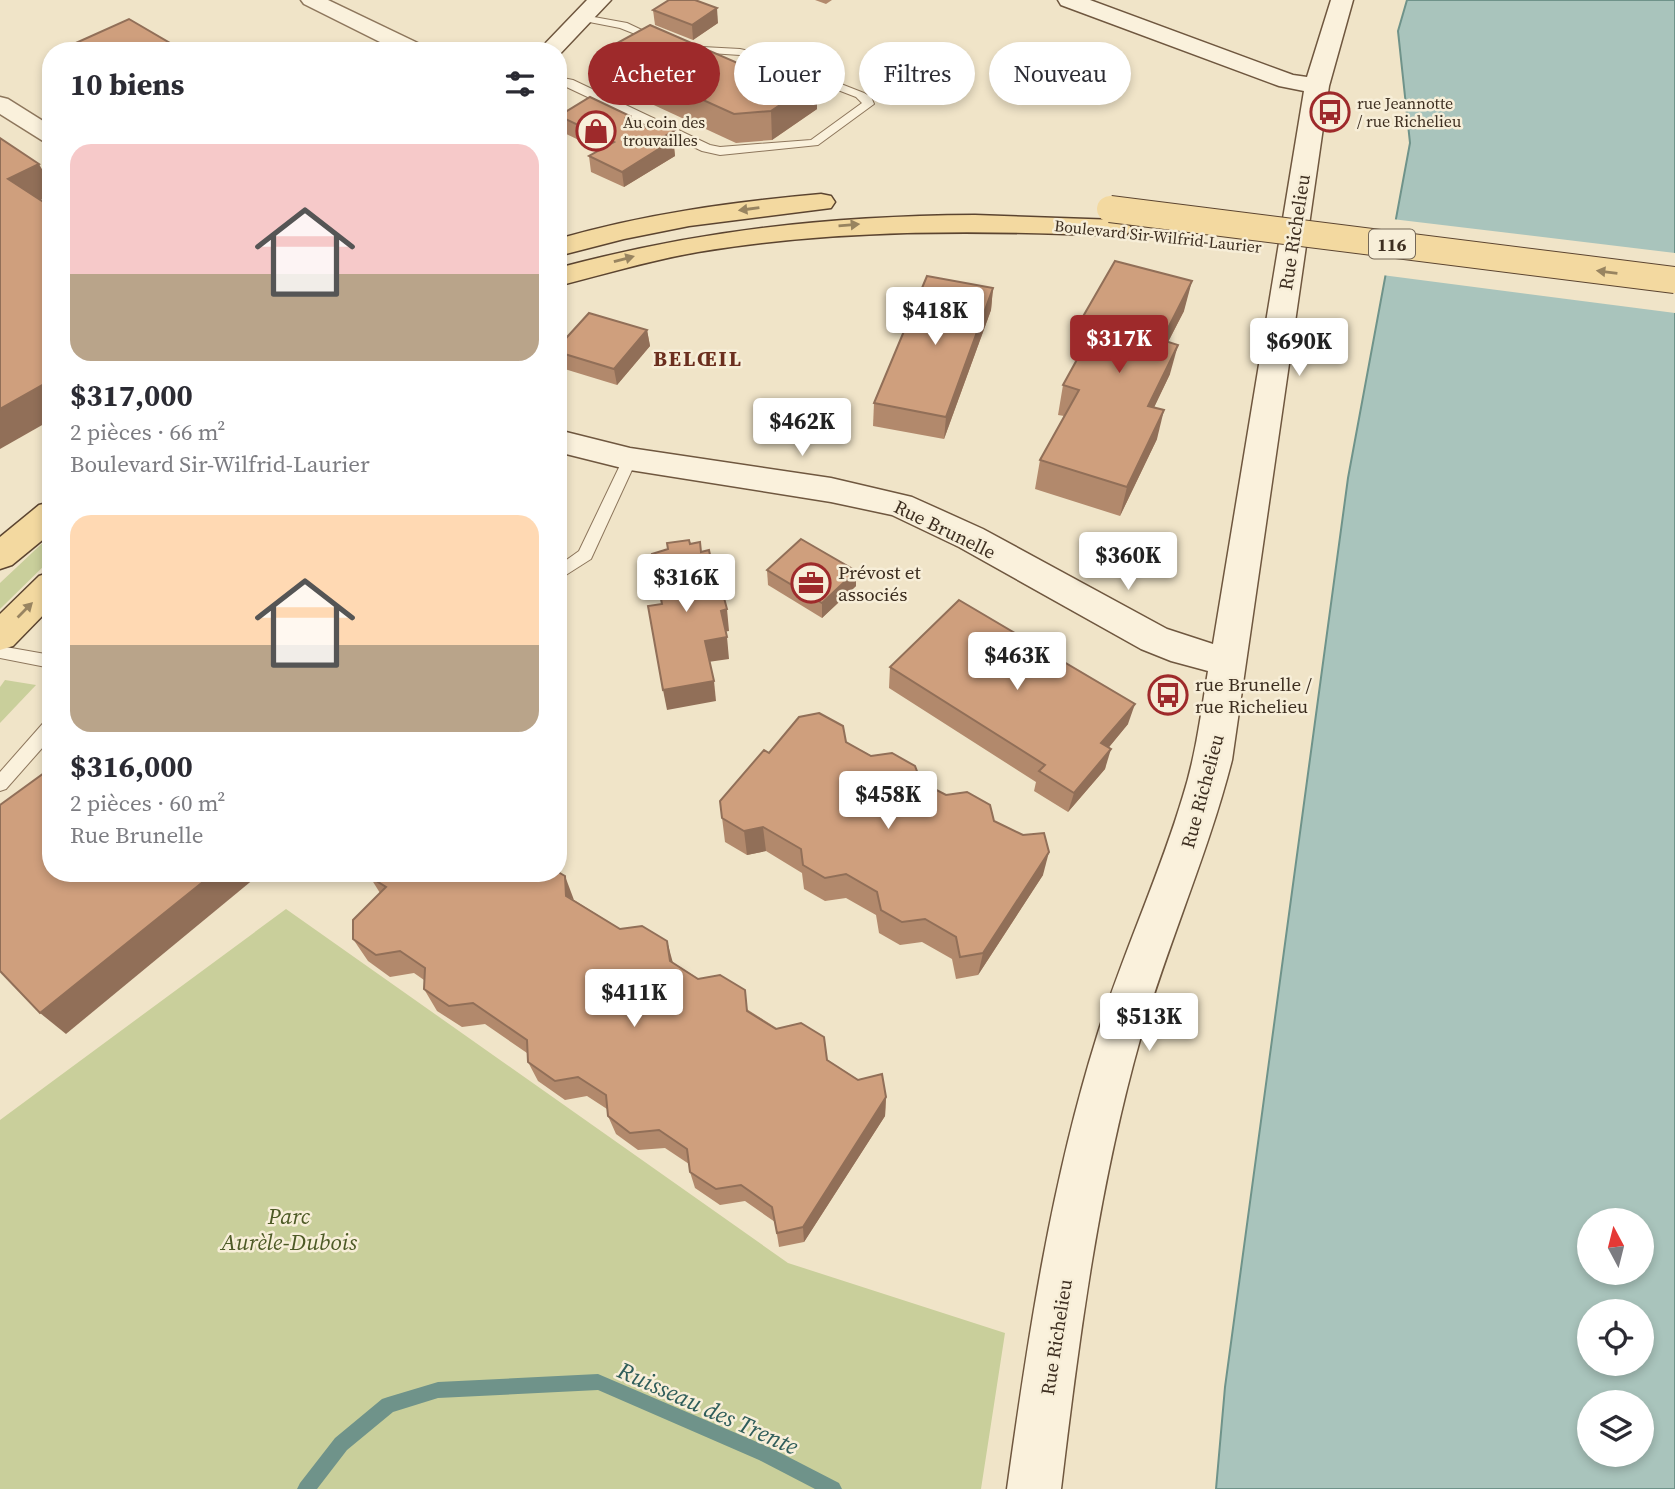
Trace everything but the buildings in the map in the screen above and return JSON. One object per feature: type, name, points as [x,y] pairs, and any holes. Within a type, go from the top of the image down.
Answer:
[{"type":"main road","points":[[559,42],[600,0]]},
{"type":"main road","points":[[1069,0],[1288,81],[1317,86]]},
{"type":"main road","name":"Rue Richelieu","points":[[1037,1467],[1068,1256],[1087,1165],[1119,1037],[1152,935],[1183,859],[1205,794],[1219,730],[1317,86],[1342,0]]},
{"type":"main road","name":"Boulevard Sir-Wilfrid-Laurier","points":[[935,198],[1025,201],[1114,218],[1675,300]]},
{"type":"main road","points":[[567,245],[629,229],[766,206],[850,199]]},
{"type":"main road","name":"Boulevard Sir-Wilfrid-Laurier","points":[[567,275],[639,255],[787,231],[865,223],[1114,218],[1675,280]]},
{"type":"main road","points":[[567,226],[629,229]]},
{"type":"main road","name":"Rue Brunelle","points":[[567,446],[630,459],[831,489],[900,505],[935,519],[1154,639],[1184,651],[1230,662]]},
{"type":"main road","points":[[0,556],[42,521]]},
{"type":"main road","points":[[0,636],[42,594]]},
{"type":"street","points":[[311,0],[397,42]]},
{"type":"street","points":[[0,104],[42,130]]},
{"type":"lane","points":[[567,82],[706,148],[720,151],[814,143],[868,104],[867,99],[860,95],[763,57],[740,52],[679,49],[623,25],[583,18]]},
{"type":"lane","points":[[567,568],[585,555],[630,459]]},
{"type":"lane","points":[[0,652],[42,660]]},
{"type":"lane","points":[[0,784],[42,736]]},
{"type":"green space","points":[[42,543],[42,568],[0,609],[0,583]]},
{"type":"green space","points":[[5,680],[36,685],[0,723],[0,687]]},
{"type":"green space","name":"Parc Aurèle-Dubois","points":[[286,909],[788,1263],[1005,1333],[981,1489],[0,1489],[0,1120]]},
{"type":"water","points":[[1407,0],[1675,0],[1675,1489],[1216,1489],[1225,1387],[1348,478],[1410,143],[1398,31]]},
{"type":"pier","points":[[1392,219],[1675,253],[1675,313],[1382,275]]},
{"type":"waterway","name":"Ruisseau des Trente","points":[[306,1489],[341,1444],[388,1405],[438,1390],[598,1382],[765,1454],[833,1489]]},
{"type":"place","name":"rue Jeannotte / rue Richelieu","points":[[1330,112]]},
{"type":"place","name":"Au coin des trouvailles","points":[[596,131]]},
{"type":"place","name":"Prévost et associés","points":[[811,583]]},
{"type":"place","name":"rue Brunelle / rue Richelieu","points":[[1168,695]]},
{"type":"district","name":"BELŒIL","points":[[698,358]]}]
